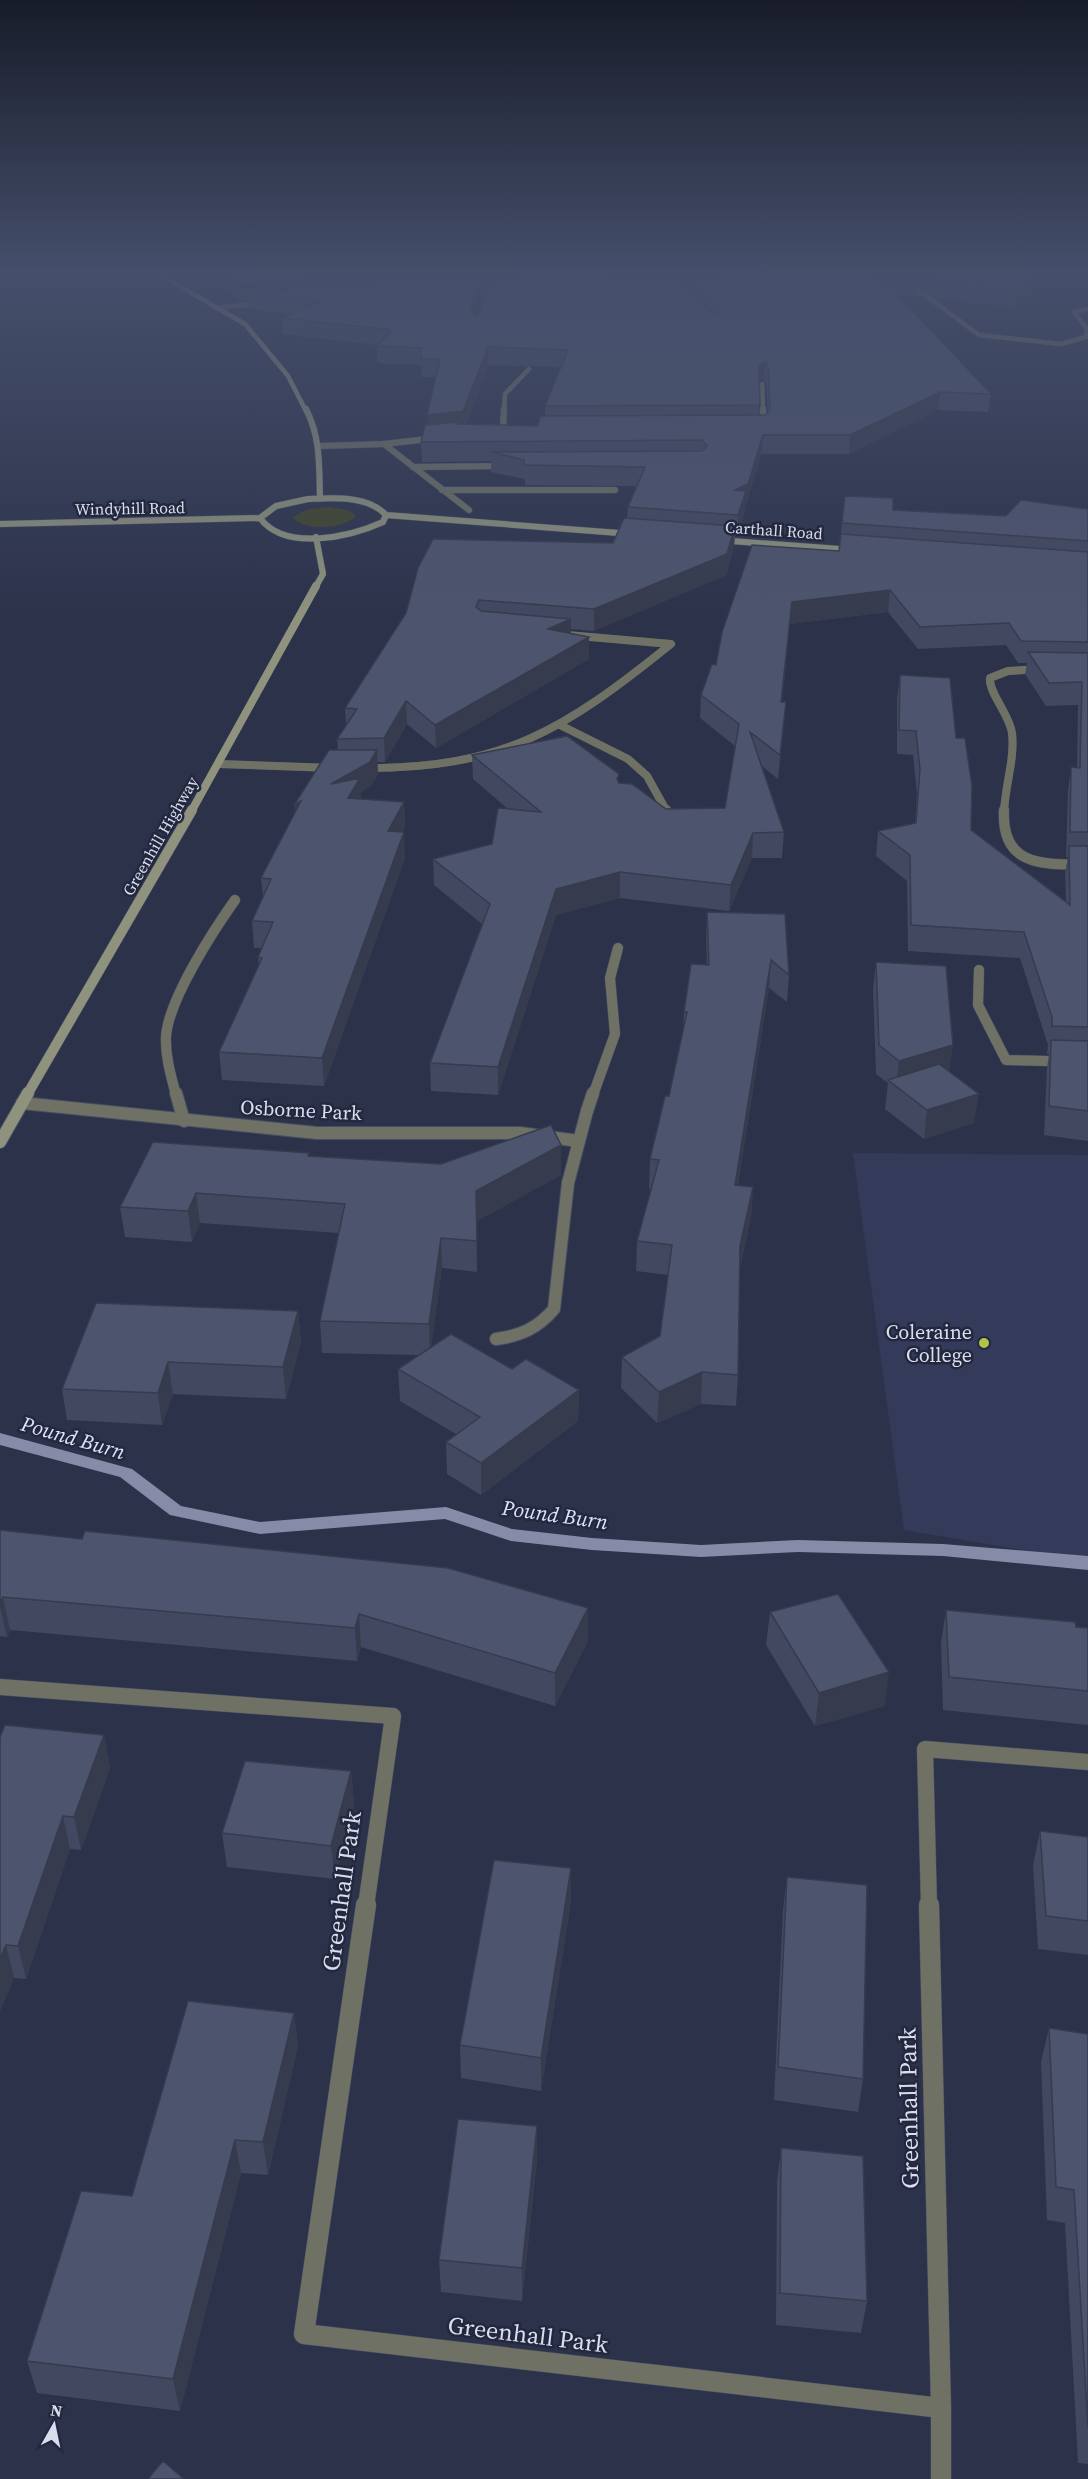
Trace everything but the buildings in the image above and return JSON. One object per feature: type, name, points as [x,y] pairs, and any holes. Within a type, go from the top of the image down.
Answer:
[{"type":"main road","points":[[293,386],[315,428],[319,446],[320,499]]},
{"type":"main road","points":[[386,515],[383,522],[374,528],[358,533],[316,537],[275,531],[261,524],[260,518],[273,507],[320,499],[372,505],[386,515],[643,534]]},
{"type":"main road","name":"Windyhill Road","points":[[0,524],[260,518]]},
{"type":"main road","name":"Greenhill Highway","points":[[0,1142],[219,764],[269,667],[323,574],[316,537]]},
{"type":"main road","name":"Carthall Road","points":[[713,540],[865,551]]},
{"type":"street","points":[[503,430],[505,394],[513,386]]},
{"type":"street","points":[[752,429],[764,429],[762,386]]},
{"type":"street","points":[[492,431],[515,430]]},
{"type":"street","points":[[319,446],[384,444],[449,436]]},
{"type":"street","points":[[384,444],[469,510]]},
{"type":"street","points":[[413,467],[519,466]]},
{"type":"street","points":[[442,490],[615,490]]},
{"type":"street","points":[[351,768],[423,768],[466,760],[514,746],[560,725],[600,700],[671,644],[553,633]]},
{"type":"street","points":[[1048,669],[1012,670],[997,673],[990,678],[989,684],[1007,713],[1012,735],[1006,782],[1004,835],[1008,844],[1024,858],[1088,865]]},
{"type":"street","points":[[560,725],[628,759],[647,776],[669,816]]},
{"type":"street","points":[[219,764],[339,768]]},
{"type":"street","points":[[651,801],[661,800]]},
{"type":"street","points":[[184,1121],[169,1065],[165,1033],[176,1005],[219,921],[235,900]]},
{"type":"street","points":[[496,1339],[514,1337],[533,1330],[544,1322],[554,1309],[568,1183],[587,1111],[615,1034],[610,978],[618,948]]},
{"type":"street","points":[[979,970],[978,1005],[1006,1060],[1088,1062]]},
{"type":"street","name":"Osborne Park","points":[[22,1103],[317,1133],[520,1133],[578,1142]]},
{"type":"street","name":"Greenhall Park","points":[[0,1687],[393,1716],[304,2334],[941,2408],[926,1749],[1088,1762]]},
{"type":"street","points":[[941,2408],[941,2479]]},
{"type":"shaded area","name":"Coleraine College","points":[[853,1153],[1088,1155],[1088,1561],[904,1530]]},
{"type":"green space","points":[[329,507],[348,510],[356,516],[343,524],[324,527],[306,525],[293,517],[309,509]]},
{"type":"waterway","name":"Pound Burn","points":[[0,1439],[126,1473],[176,1511],[260,1528],[446,1513],[511,1535],[592,1544],[701,1551],[798,1546],[943,1550],[1088,1563]]},
{"type":"place","name":"Coleraine College","points":[[984,1343]]}]
